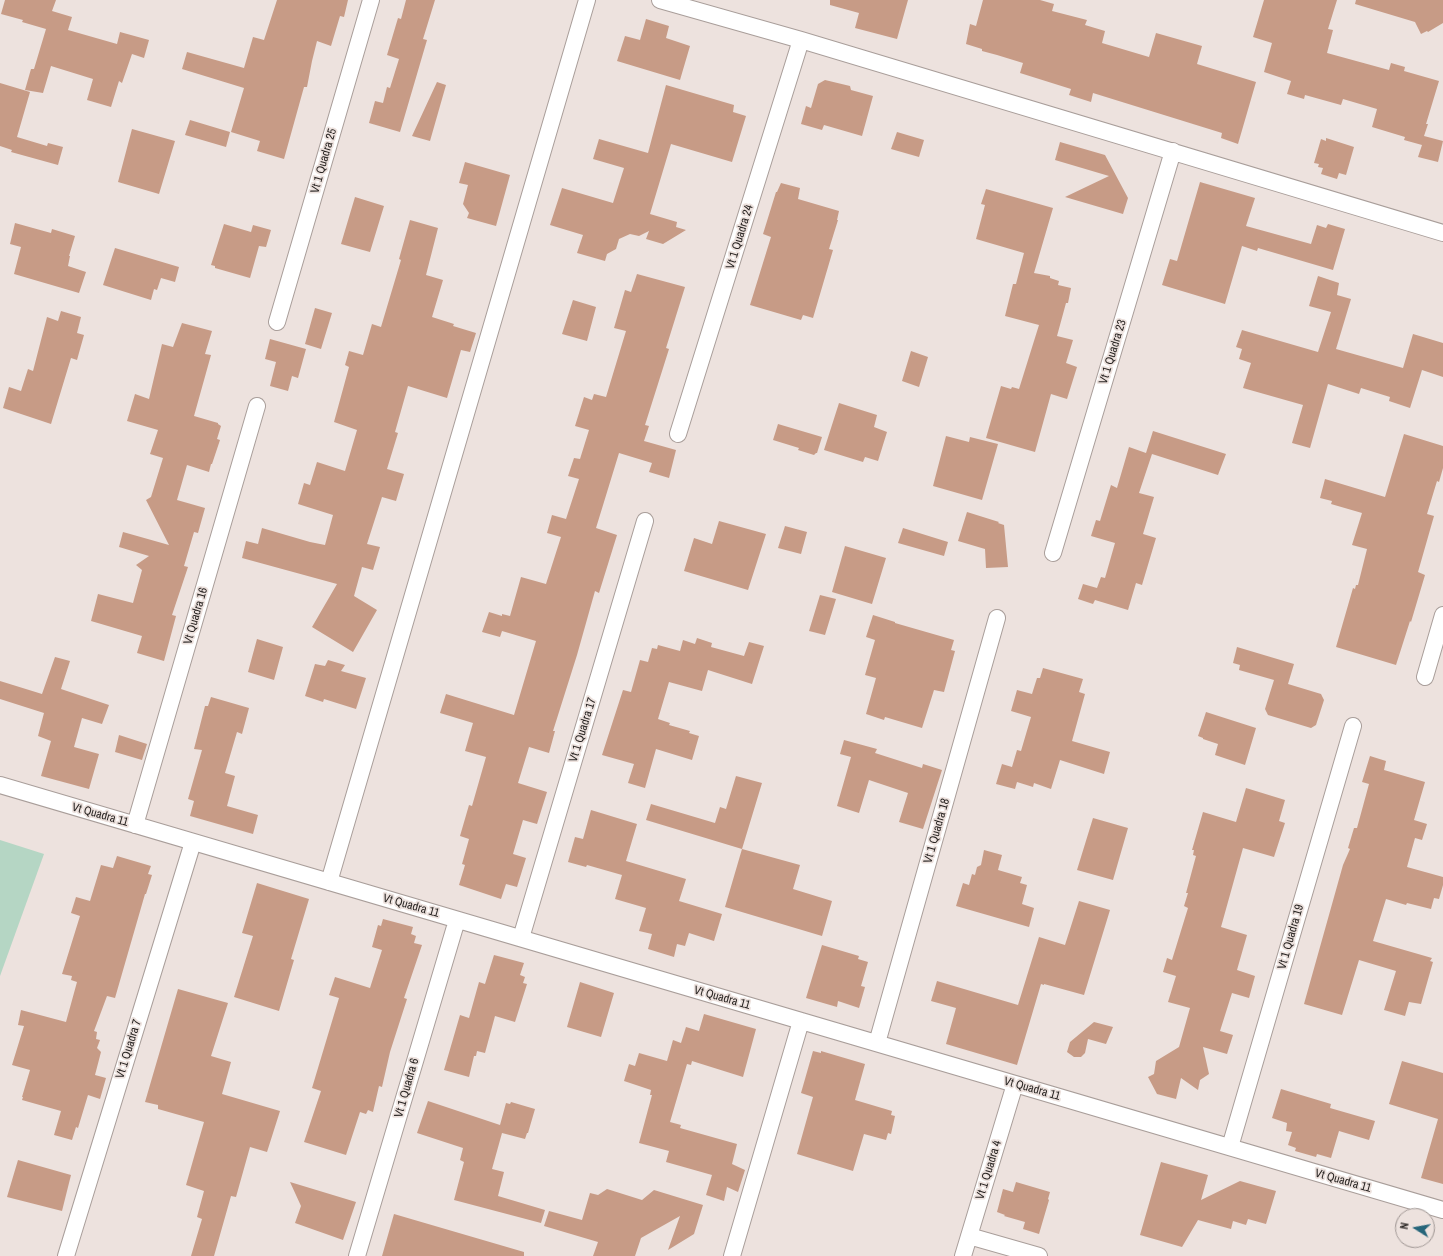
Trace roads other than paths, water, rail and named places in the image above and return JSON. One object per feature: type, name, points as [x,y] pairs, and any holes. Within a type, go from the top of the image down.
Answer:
[{"type":"street","name":"Vt 1 Quadra 25","points":[[277,322],[372,0]]},
{"type":"street","points":[[329,882],[587,0]]},
{"type":"street","points":[[660,0],[802,40],[1443,233]]},
{"type":"street","name":"Vt 1 Quadra 24","points":[[678,434],[802,40]]},
{"type":"street","name":"Vt 1 Quadra 23","points":[[1053,553],[1173,151]]},
{"type":"street","name":"Vt Quadra 16","points":[[135,825],[257,406]]},
{"type":"street","name":"Vt 1 Quadra 17","points":[[521,938],[645,521]]},
{"type":"street","points":[[1424,677],[1443,615]]},
{"type":"street","name":"Vt 1 Quadra 18","points":[[877,1043],[997,618]]},
{"type":"street","name":"Vt 1 Quadra 19","points":[[1230,1147],[1353,726]]},
{"type":"street","name":"Vt Quadra 11","points":[[0,785],[1443,1210]]},
{"type":"street","name":"Vt 1 Quadra 7","points":[[66,1256],[193,842]]},
{"type":"street","name":"Vt 1 Quadra 6","points":[[358,1256],[457,920]]},
{"type":"street","points":[[732,1256],[801,1021]]},
{"type":"street","name":"Vt 1 Quadra 4","points":[[963,1256],[1015,1084]]},
{"type":"street","points":[[969,1236],[1039,1256]]}]
